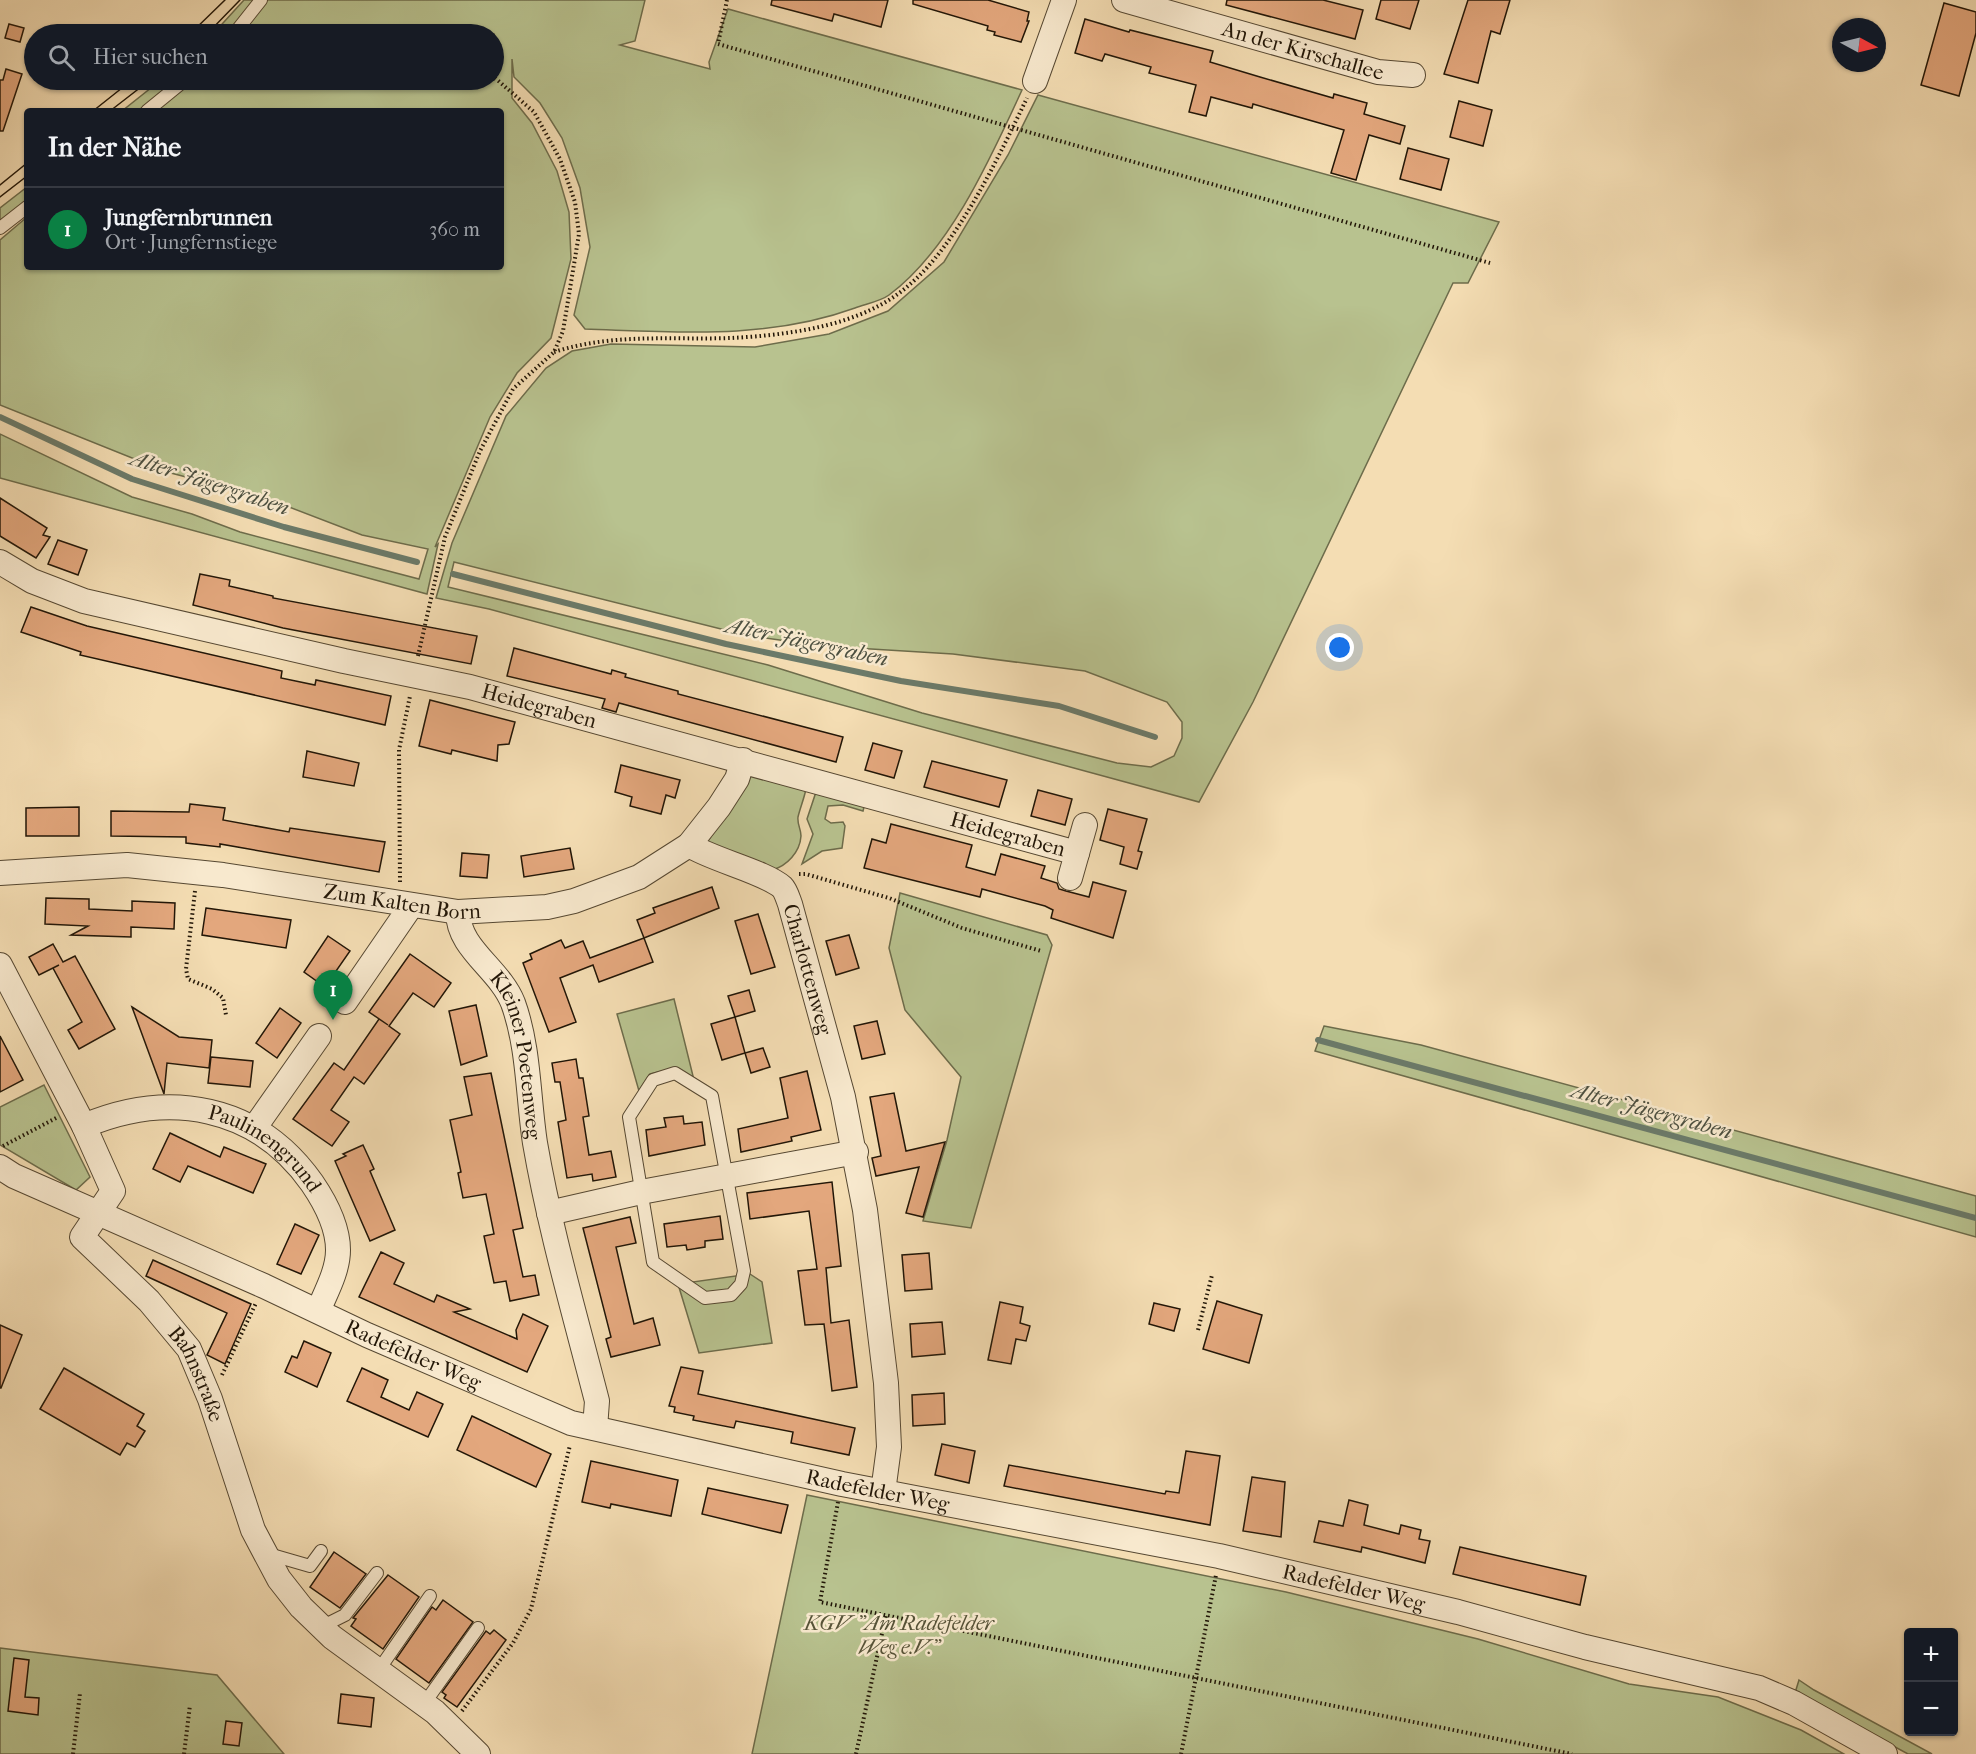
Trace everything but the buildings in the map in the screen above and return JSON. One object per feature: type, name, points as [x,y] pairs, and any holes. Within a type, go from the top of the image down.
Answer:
[{"type":"street","points":[[1035,81],[1064,0]]},
{"type":"street","name":"An der Kirschallee","points":[[1124,0],[1378,72],[1413,75]]},
{"type":"street","name":"Heidegraben","points":[[0,562],[32,581],[84,601],[470,687],[1077,853]]},
{"type":"street","name":"Zum Kalten Born","points":[[0,873],[127,865],[197,872],[458,912],[536,908],[574,901],[639,877],[689,845],[719,807],[737,779],[743,760]]},
{"type":"street","name":"Heidegraben","points":[[1070,878],[1085,825]]},
{"type":"street","name":"Charlottenweg","points":[[689,845],[705,855],[773,882],[783,889],[790,904],[856,1152],[880,1315],[888,1447],[883,1492]]},
{"type":"street","points":[[345,1002],[406,905]]},
{"type":"street","name":"Kleiner Poetenweg","points":[[458,912],[458,926],[466,942],[497,975],[513,1005],[523,1049],[536,1143],[549,1213],[597,1401],[585,1426]]},
{"type":"street","name":"Bahnstraße","points":[[0,965],[80,1117],[112,1191],[82,1237],[149,1301],[189,1349],[210,1399],[253,1530],[279,1579],[321,1627],[424,1704],[478,1754]]},
{"type":"street","points":[[255,1127],[320,1036]]},
{"type":"street","name":"Paulinengrund","points":[[80,1117],[105,1117],[152,1107],[176,1108],[233,1117],[255,1127],[283,1151],[308,1178],[332,1222],[338,1249],[336,1264],[318,1311]]},
{"type":"street","points":[[549,1213],[641,1192],[856,1152]]},
{"type":"street","name":"Radefelder Weg","points":[[0,1167],[14,1176],[97,1214],[264,1286],[367,1335],[585,1426],[842,1484],[1219,1556],[1458,1612],[1585,1647],[1759,1688],[1794,1702],[1885,1754]]},
{"type":"lane","points":[[242,24],[261,0]]},
{"type":"lane","points":[[151,108],[173,90]]},
{"type":"lane","points":[[0,228],[24,209]]},
{"type":"lane","points":[[675,1073],[712,1096],[727,1176],[744,1272],[741,1284],[731,1295],[705,1298],[653,1262],[629,1117],[653,1080],[675,1073]]},
{"type":"lane","points":[[264,1553],[310,1566],[321,1551]]},
{"type":"lane","points":[[321,1627],[345,1615],[377,1573]]},
{"type":"lane","points":[[378,1671],[430,1596]]},
{"type":"lane","points":[[424,1704],[478,1628]]},
{"type":"path","points":[[727,0],[718,44],[1490,263]]},
{"type":"path","points":[[406,905],[399,750],[414,676],[445,537],[480,451],[513,389],[554,352],[573,346],[621,338],[731,338],[785,333],[832,323],[876,307],[908,287],[941,252],[1013,127],[1035,81]]},
{"type":"path","points":[[504,86],[534,112],[560,159],[575,202],[579,234],[563,331],[554,352]]},
{"type":"path","points":[[197,872],[186,969],[188,979],[212,989],[223,998],[226,1015]]},
{"type":"path","points":[[773,882],[785,876],[806,874],[889,898],[962,928],[1041,951]]},
{"type":"path","points":[[0,1148],[80,1117]]},
{"type":"path","points":[[1198,1330],[1212,1275]]},
{"type":"path","points":[[210,1399],[264,1286]]},
{"type":"path","points":[[454,1731],[458,1716],[513,1643],[531,1609],[585,1426]]},
{"type":"path","points":[[842,1484],[820,1602],[1572,1754]]},
{"type":"path","points":[[1181,1754],[1219,1556]]},
{"type":"path","points":[[856,1754],[886,1616]]},
{"type":"path","points":[[73,1754],[80,1693]]},
{"type":"path","points":[[184,1754],[189,1706]]},
{"type":"green space","points":[[244,0],[256,0],[238,24],[222,24]]},
{"type":"green space","points":[[266,0],[645,0],[635,41],[620,45],[710,69],[709,62],[728,9],[1022,90],[997,144],[950,228],[911,276],[886,297],[822,318],[755,329],[688,332],[585,329],[574,315],[590,247],[580,188],[562,138],[540,103],[514,77],[512,59],[512,98],[532,123],[557,171],[569,212],[571,259],[551,338],[517,373],[490,417],[435,547],[438,544],[427,594],[0,478],[0,434],[132,497],[192,514],[240,532],[419,579],[428,549],[362,535],[263,497],[167,472],[0,405],[0,240],[24,220],[24,270],[504,270],[504,108],[158,108],[179,90],[504,90],[504,24],[248,24]]},
{"type":"green space","points":[[148,90],[167,90],[145,108],[126,108]]},
{"type":"green space","points":[[1038,95],[1499,222],[1468,283],[1453,283],[1253,702],[1199,802],[489,609],[436,598],[452,543],[506,416],[546,368],[572,351],[611,344],[755,347],[829,334],[888,311],[944,262],[1008,155]],"holes":[[[454,562],[745,635],[822,646],[953,654],[1085,671],[1167,702],[1182,722],[1182,738],[1174,756],[1151,767],[1117,763],[922,713],[768,665],[448,587]]]},
{"type":"green space","points":[[24,189],[24,203],[0,222],[0,208]]},
{"type":"green space","points":[[751,775],[806,789],[798,817],[801,836],[798,848],[788,862],[772,870],[706,844]]},
{"type":"green space","points":[[816,792],[865,803],[863,811],[843,805],[828,806],[825,819],[831,823],[843,822],[845,826],[842,848],[822,851],[802,864],[813,834],[807,819]]},
{"type":"green space","points":[[900,893],[1047,935],[1052,945],[971,1228],[923,1221],[947,1140],[961,1077],[905,1010],[889,948]]},
{"type":"green space","points":[[674,999],[694,1080],[675,1068],[650,1074],[639,1091],[617,1014]]},
{"type":"green space","points":[[1324,1026],[1421,1045],[1976,1196],[1976,1237],[1315,1051]]},
{"type":"green space","points":[[44,1085],[90,1177],[76,1190],[0,1145],[0,1107]]},
{"type":"green space","points":[[750,1274],[762,1282],[772,1343],[699,1353],[678,1284]]},
{"type":"green space","name":"KGV \"Am Radefelder Weg e.V.\"","points":[[807,1495],[1286,1592],[1478,1639],[1629,1684],[1718,1697],[1801,1730],[1844,1754],[752,1754]]},
{"type":"green space","points":[[0,1648],[217,1675],[284,1754],[0,1754]]},
{"type":"green space","points":[[1799,1680],[1932,1754],[1908,1754],[1795,1693]]},
{"type":"waterway","name":"Alter Jägergraben","points":[[0,417],[132,479],[284,527],[417,562]]},
{"type":"waterway","name":"Alter Jägergraben","points":[[453,574],[726,644],[901,681],[1059,706],[1155,737]]},
{"type":"waterway","name":"Alter Jägergraben","points":[[1318,1040],[1976,1218]]},
{"type":"tram line","points":[[200,24],[225,0]]},
{"type":"tram line","points":[[217,24],[240,0]]},
{"type":"tram line","points":[[97,108],[119,90]]},
{"type":"tram line","points":[[114,108],[137,90]]},
{"type":"tram line","points":[[0,185],[24,165]]},
{"type":"tram line","points":[[0,197],[24,178]]},
{"type":"place","name":"Jungfernbrunnen","points":[[333,1020]]}]
